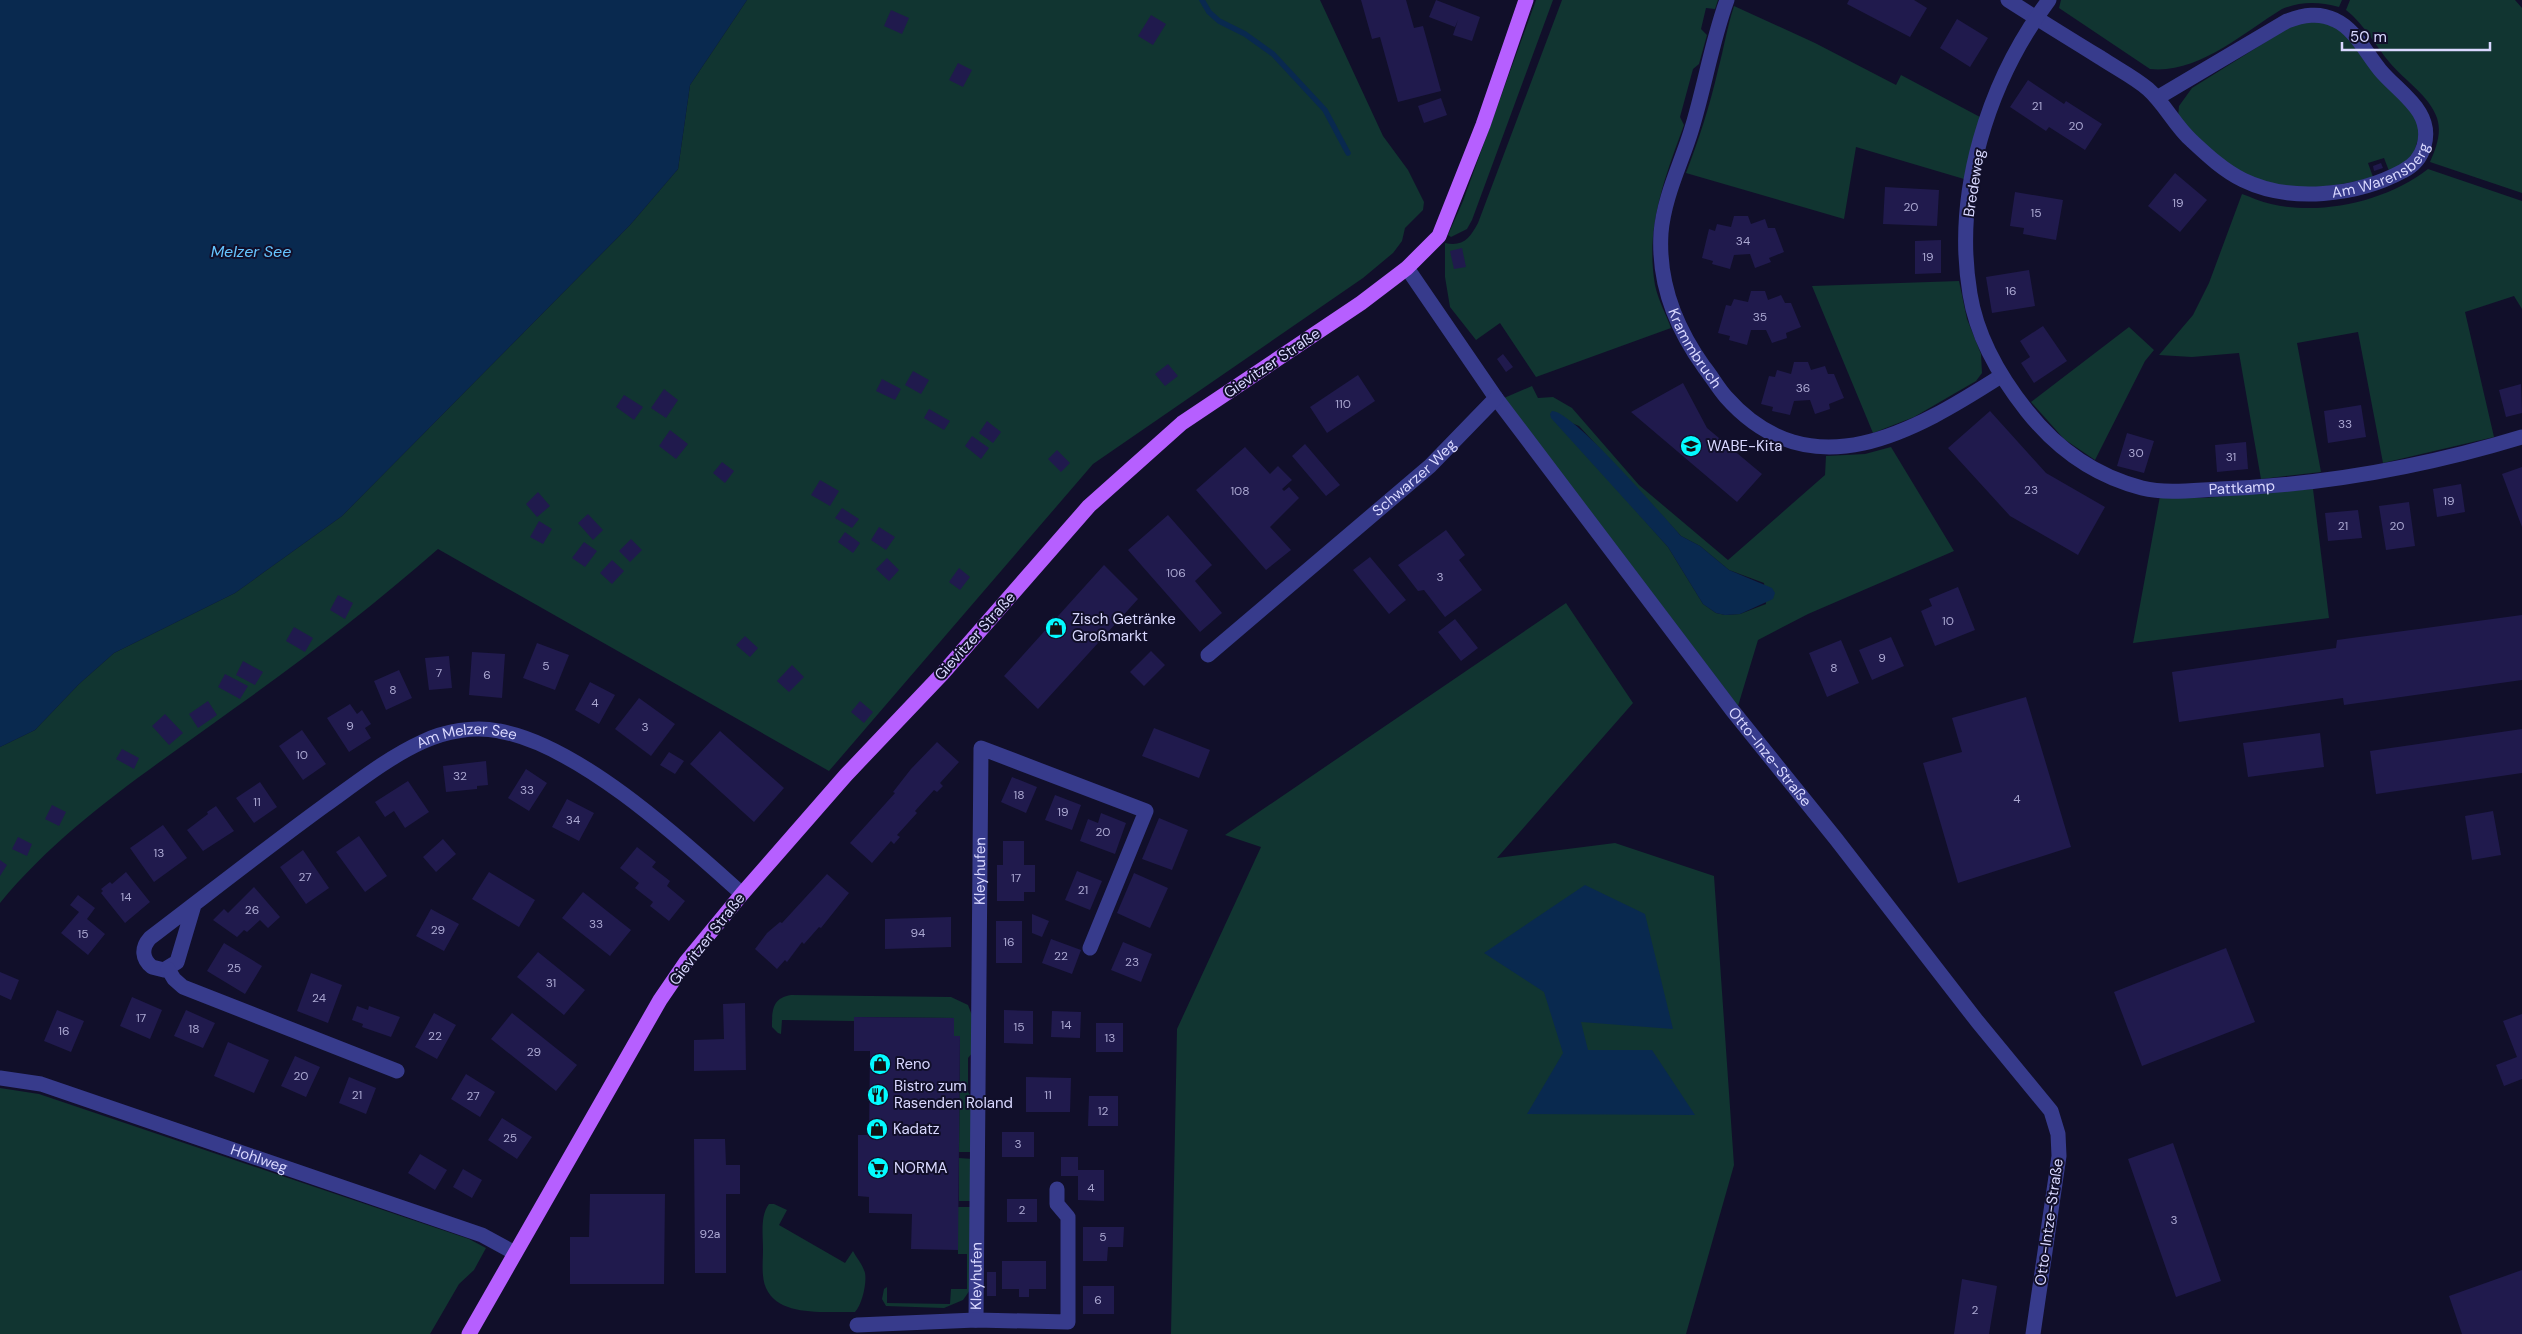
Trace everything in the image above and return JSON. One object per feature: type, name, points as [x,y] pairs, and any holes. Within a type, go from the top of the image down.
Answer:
[{"type":"main road","name":"Gievitzer Straße","points":[[469,1334],[660,1000],[686,962],[742,894],[846,775],[943,673],[1089,506],[1182,423],[1361,304],[1407,268],[1440,236],[1483,125],[1526,0]]},
{"type":"street","name":"Krammbruch","points":[[1727,0],[1716,32],[1709,67],[1692,129],[1665,209],[1661,233],[1661,257],[1670,303],[1681,329],[1697,356],[1726,397],[1741,412],[1768,432],[1809,446],[1845,448],[1890,437],[1918,425],[2001,376]]},
{"type":"street","name":"Am Warensberg","points":[[2008,0],[2136,81],[2157,98],[2191,140],[2227,171],[2244,180],[2287,193],[2312,195],[2342,192],[2392,176],[2414,163],[2423,151],[2426,140],[2425,123],[2417,108],[2381,72],[2353,34],[2336,20],[2322,16],[2305,16],[2287,21],[2157,98]]},
{"type":"street","name":"Bredeweg","points":[[2001,376],[1986,346],[1970,295],[1967,264],[1968,219],[1975,159],[2002,81],[2036,18],[2049,0]]},
{"type":"street","points":[[1407,268],[1496,398]]},
{"type":"street","name":"Pattkamp","points":[[2001,376],[2035,422],[2058,445],[2086,466],[2112,478],[2144,488],[2170,492],[2252,488],[2328,480],[2408,467],[2471,453],[2522,437]]},
{"type":"street","name":"Schwarzer Weg","points":[[1208,655],[1430,466],[1496,398]]},
{"type":"street","name":"Otto-Inze-Straße","points":[[1496,398],[1732,710],[1836,839],[1977,1022],[2051,1111]]},
{"type":"street","name":"Am Melzer See","points":[[397,1071],[183,987],[174,979],[168,969],[157,969],[148,964],[144,955],[145,946],[150,938],[208,892],[405,750],[445,734],[482,729],[500,731],[537,744],[595,775],[643,809],[742,894]]},
{"type":"street","name":"Kleyhufen","points":[[976,1320],[981,748],[1146,810],[1090,948]]},
{"type":"street","points":[[168,969],[179,958],[194,905]]},
{"type":"street","name":"Hohlweg","points":[[0,1078],[41,1084],[482,1235],[515,1253]]},
{"type":"street","name":"Otto-Intze-Straße","points":[[2033,1334],[2059,1156],[2058,1134],[2051,1111]]},
{"type":"street","name":"Kleyhufen","points":[[857,1325],[976,1320],[1026,1327],[1068,1322],[1068,1217],[1057,1204],[1057,1189]]},
{"type":"green space","points":[[747,0],[1320,0],[1383,136],[1408,170],[1424,202],[1423,210],[1405,228],[1402,241],[1393,253],[1363,278],[1093,464],[829,771],[438,549],[363,612],[311,652],[140,776],[80,823],[25,875],[0,903],[0,747],[35,730],[79,684],[114,653],[235,593],[342,516],[630,225],[678,169],[690,85]]},
{"type":"green space","points":[[1536,0],[1553,0],[1472,220],[1467,229],[1451,237],[1448,235],[1463,201]]},
{"type":"green space","points":[[1562,0],[1718,0],[1715,9],[1706,8],[1701,29],[1707,35],[1699,64],[1693,69],[1680,117],[1684,125],[1664,183],[1655,223],[1653,264],[1655,285],[1671,328],[1536,377],[1500,323],[1476,340],[1450,307],[1445,277],[1445,243],[1457,244],[1465,240],[1478,223]]},
{"type":"green space","points":[[2061,0],[2342,0],[2339,7],[2310,3],[2282,9],[2236,40],[2203,59],[2168,69],[2150,69],[2059,8]]},
{"type":"green space","points":[[2350,0],[2515,0],[2522,8],[2522,193],[2430,162],[2439,135],[2437,118],[2423,95],[2396,70],[2364,28],[2346,10]]},
{"type":"green space","points":[[1734,6],[1815,43],[1896,85],[1901,75],[1980,117],[1964,179],[1856,147],[1844,219],[1686,173],[1708,109]]},
{"type":"green space","points":[[2321,21],[2339,28],[2414,110],[2421,129],[2412,159],[2389,171],[2384,158],[2368,163],[2373,177],[2343,184],[2315,187],[2289,186],[2265,181],[2242,172],[2220,158],[2199,140],[2178,117],[2179,106],[2192,88],[2291,26],[2301,22]]},
{"type":"green space","points":[[2428,169],[2522,201],[2522,309],[2514,296],[2465,312],[2494,437],[2383,463],[2358,332],[2297,343],[2321,472],[2261,479],[2239,353],[2192,357],[2159,355],[2193,315],[2209,283],[2242,194],[2267,203],[2291,207],[2332,207],[2353,203],[2393,190]]},
{"type":"green space","points":[[1959,281],[1967,319],[1981,354],[1982,373],[1976,381],[1914,417],[1873,433],[1812,286]]},
{"type":"green space","points":[[2129,327],[2154,350],[2145,361],[2095,460],[2064,439],[2031,402]]},
{"type":"green space","points":[[1532,386],[1538,398],[1553,397],[1572,408],[1639,485],[1728,560],[1825,475],[1826,456],[1865,454],[1891,447],[1954,551],[1808,614],[1758,640],[1738,706],[1504,398]],"holes":[[[1550,414],[1579,426],[1681,536],[1700,546],[1729,570],[1764,583],[1766,604],[1740,614],[1725,615],[1716,613],[1703,604],[1668,547]]]},
{"type":"green space","points":[[2313,489],[2329,618],[2133,643],[2160,496],[2203,498]]},
{"type":"green space","points":[[1566,603],[1633,703],[1497,858],[1615,843],[1714,876],[1734,1165],[1686,1334],[1171,1334],[1177,1029],[1261,847],[1225,835]]},
{"type":"green space","points":[[791,995],[951,997],[968,1005],[973,1018],[973,1052],[968,1058],[968,1092],[972,1098],[973,1152],[959,1152],[960,1036],[954,1036],[954,1018],[855,1017],[854,1021],[782,1020],[781,1034],[772,1027],[774,1006],[780,999]]},
{"type":"green space","points":[[0,1088],[39,1094],[469,1239],[486,1248],[474,1270],[459,1284],[430,1334],[0,1334]]},
{"type":"green space","points":[[959,1158],[973,1159],[972,1201],[959,1201]]},
{"type":"green space","points":[[769,1204],[774,1204],[787,1210],[779,1225],[845,1263],[853,1251],[865,1273],[865,1288],[858,1309],[855,1312],[818,1312],[793,1309],[772,1298],[763,1279],[763,1220]]},
{"type":"green space","points":[[958,1207],[972,1207],[970,1290],[963,1300],[944,1308],[886,1306],[882,1299],[884,1289],[887,1287],[887,1303],[950,1304],[951,1289],[967,1289],[967,1254],[958,1254]]},
{"type":"water","name":"Melzer See","points":[[0,0],[747,0],[690,85],[678,169],[630,225],[342,516],[235,593],[114,653],[79,684],[35,730],[0,747]]},
{"type":"water","points":[[1552,411],[1563,415],[1597,445],[1638,487],[1681,536],[1700,546],[1729,570],[1772,588],[1775,593],[1773,599],[1740,614],[1725,615],[1716,613],[1703,604],[1668,547],[1551,418],[1550,414]]},
{"type":"water","points":[[1585,885],[1645,914],[1673,1029],[1581,1022],[1588,1050],[1652,1050],[1695,1115],[1527,1114],[1563,1053],[1544,992],[1484,953]]},
{"type":"building","points":[[1361,0],[1406,0],[1414,28],[1423,26],[1441,91],[1398,102],[1380,37],[1372,39]]},
{"type":"building","points":[[1436,0],[1480,17],[1472,41],[1453,35],[1458,20],[1455,27],[1429,17]]},
{"type":"building","points":[[1849,0],[1914,0],[1927,8],[1910,37],[1847,4]]},
{"type":"building","points":[[891,10],[909,18],[902,34],[884,26]]},
{"type":"building","points":[[1151,15],[1166,24],[1153,45],[1138,36]]},
{"type":"building","points":[[1957,19],[1988,38],[1970,67],[1940,48]]},
{"type":"building","points":[[958,63],[972,70],[963,87],[949,80]]},
{"type":"building","points":[[2028,80],[2064,104],[2066,101],[2102,124],[2085,150],[2049,127],[2046,131],[2010,107]]},
{"type":"building","points":[[1441,98],[1447,115],[1424,123],[1418,106]]},
{"type":"building","points":[[2381,163],[2383,168],[2374,171],[2373,166]]},
{"type":"building","points":[[2175,173],[2207,200],[2180,232],[2148,206]]},
{"type":"building","points":[[1885,187],[1939,190],[1937,226],[1883,224]]},
{"type":"building","points":[[2015,192],[2063,200],[2056,240],[2023,234],[2024,228],[2010,226]]},
{"type":"building","points":[[1734,216],[1748,216],[1751,224],[1765,219],[1768,228],[1775,228],[1784,252],[1769,258],[1771,262],[1755,268],[1750,254],[1734,255],[1730,269],[1712,264],[1713,261],[1702,258],[1709,229],[1715,231],[1717,224],[1731,227]]},
{"type":"building","points":[[1941,240],[1941,273],[1915,274],[1915,241]]},
{"type":"building","points":[[1462,248],[1466,267],[1454,269],[1450,251]]},
{"type":"building","points":[[2029,270],[2035,306],[1992,313],[1986,277]]},
{"type":"building","points":[[1751,291],[1765,291],[1768,300],[1781,295],[1785,303],[1791,303],[1801,327],[1786,333],[1787,338],[1772,343],[1766,330],[1751,330],[1747,345],[1729,340],[1730,336],[1718,333],[1726,305],[1731,306],[1734,299],[1748,302]]},
{"type":"building","points":[[2043,326],[2067,361],[2034,383],[2021,363],[2030,357],[2020,341]]},
{"type":"building","points":[[1503,354],[1513,367],[1506,372],[1497,359]]},
{"type":"building","points":[[1794,362],[1808,362],[1811,370],[1825,366],[1828,374],[1834,374],[1844,398],[1829,404],[1830,409],[1815,414],[1810,400],[1794,401],[1790,415],[1772,411],[1773,407],[1761,404],[1769,376],[1775,377],[1777,370],[1791,374]]},
{"type":"building","points":[[1168,364],[1178,376],[1165,386],[1155,374]]},
{"type":"building","points":[[913,371],[929,380],[921,394],[905,385]]},
{"type":"building","points":[[1358,375],[1375,401],[1327,433],[1310,407]]},
{"type":"building","points":[[882,379],[901,389],[895,400],[876,391]]},
{"type":"building","points":[[1683,383],[1707,428],[1762,474],[1737,502],[1631,412]]},
{"type":"building","points":[[2521,384],[2522,413],[2506,417],[2499,390]]},
{"type":"building","points":[[664,389],[678,400],[666,418],[651,408]]},
{"type":"building","points":[[624,395],[643,407],[634,420],[616,407]]},
{"type":"building","points":[[2361,405],[2366,437],[2328,443],[2324,411]]},
{"type":"building","points":[[929,409],[950,421],[944,430],[924,418]]},
{"type":"building","points":[[1990,411],[2046,473],[2105,507],[2078,555],[2010,516],[1948,448]]},
{"type":"building","points":[[987,421],[1001,432],[993,443],[979,433]]},
{"type":"building","points":[[670,430],[688,444],[676,459],[659,446]]},
{"type":"building","points":[[2127,433],[2154,441],[2144,473],[2117,466]]},
{"type":"building","points":[[972,436],[989,448],[981,459],[965,446]]},
{"type":"building","points":[[2246,442],[2248,469],[2217,472],[2215,445]]},
{"type":"building","points":[[1305,444],[1340,485],[1326,496],[1292,456]]},
{"type":"building","points":[[1245,447],[1270,474],[1278,466],[1292,480],[1282,489],[1284,491],[1289,487],[1299,498],[1270,527],[1291,550],[1266,570],[1196,490]]},
{"type":"building","points":[[1057,450],[1070,463],[1061,472],[1048,459]]},
{"type":"building","points":[[722,462],[734,471],[725,483],[713,473]]},
{"type":"building","points":[[2522,467],[2522,527],[2502,474]]},
{"type":"building","points":[[820,480],[839,491],[830,506],[811,495]]},
{"type":"building","points":[[2461,484],[2465,512],[2437,517],[2433,489]]},
{"type":"building","points":[[538,492],[550,506],[537,517],[526,504]]},
{"type":"building","points":[[2409,502],[2415,546],[2386,550],[2379,506]]},
{"type":"building","points":[[842,508],[859,519],[852,528],[835,518]]},
{"type":"building","points":[[2358,510],[2362,538],[2328,541],[2325,513]]},
{"type":"building","points":[[588,514],[603,530],[593,540],[578,523]]},
{"type":"building","points":[[1168,515],[1212,565],[1195,581],[1222,613],[1200,632],[1128,550]]},
{"type":"building","points":[[539,521],[552,529],[543,544],[530,537]]},
{"type":"building","points":[[879,527],[895,537],[886,550],[871,540]]},
{"type":"building","points":[[1446,530],[1465,555],[1459,560],[1482,590],[1445,617],[1424,590],[1418,591],[1398,565]]},
{"type":"building","points":[[845,532],[860,543],[853,553],[838,542]]},
{"type":"building","points":[[631,539],[642,550],[630,562],[619,551]]},
{"type":"building","points":[[584,542],[597,551],[585,567],[572,558]]},
{"type":"building","points":[[1370,557],[1406,600],[1389,614],[1353,570]]},
{"type":"building","points":[[887,558],[899,570],[889,581],[876,569]]},
{"type":"building","points":[[612,560],[624,571],[612,584],[600,573]]},
{"type":"building","points":[[1104,565],[1138,599],[1038,709],[1004,676]]},
{"type":"building","points":[[959,568],[970,577],[960,590],[949,582]]},
{"type":"building","points":[[1958,587],[1975,630],[1935,646],[1921,611],[1932,606],[1929,599]]},
{"type":"building","points":[[338,595],[353,603],[345,619],[330,610]]},
{"type":"building","points":[[2522,615],[2522,680],[2344,705],[2343,698],[2179,722],[2172,672],[2336,648],[2337,640]]},
{"type":"building","points":[[1455,619],[1478,648],[1461,661],[1438,632]]},
{"type":"building","points":[[294,627],[313,638],[305,652],[286,641]]},
{"type":"building","points":[[745,636],[758,648],[750,657],[736,645]]},
{"type":"building","points":[[1891,637],[1904,666],[1872,680],[1859,650]]},
{"type":"building","points":[[1841,640],[1859,683],[1827,697],[1809,653]]},
{"type":"building","points":[[537,643],[569,655],[555,690],[523,678]]},
{"type":"building","points":[[1151,651],[1165,665],[1144,686],[1130,672]]},
{"type":"building","points":[[472,652],[505,654],[502,698],[469,695]]},
{"type":"building","points":[[449,656],[452,688],[429,690],[425,658]]},
{"type":"building","points":[[243,661],[263,672],[255,685],[236,675]]},
{"type":"building","points":[[792,665],[804,677],[789,692],[777,681]]},
{"type":"building","points":[[399,670],[412,698],[386,710],[374,681]]},
{"type":"building","points":[[225,674],[248,686],[240,699],[218,687]]},
{"type":"building","points":[[590,682],[615,695],[599,724],[575,710]]},
{"type":"building","points":[[2026,697],[2071,847],[1958,883],[1923,763],[1962,752],[1952,718]]},
{"type":"building","points":[[639,698],[675,724],[651,756],[615,729]]},
{"type":"building","points":[[208,701],[217,715],[198,728],[189,714]]},
{"type":"building","points":[[860,701],[873,712],[864,723],[851,712]]},
{"type":"building","points":[[350,704],[357,714],[362,710],[371,724],[365,728],[371,738],[349,752],[327,718]]},
{"type":"building","points":[[165,714],[183,733],[169,745],[152,726]]},
{"type":"building","points":[[1154,728],[1210,750],[1199,778],[1142,756]]},
{"type":"building","points":[[2522,729],[2522,773],[2376,794],[2370,751]]},
{"type":"building","points":[[302,730],[326,764],[303,780],[279,746]]},
{"type":"building","points":[[720,731],[784,788],[754,822],[690,764]]},
{"type":"building","points":[[2320,733],[2324,767],[2248,777],[2243,743]]},
{"type":"building","points":[[937,742],[959,762],[940,783],[943,786],[937,792],[934,790],[915,811],[917,813],[897,835],[900,837],[894,844],[891,841],[872,863],[850,843],[895,793],[893,792],[911,769]]},
{"type":"building","points":[[122,749],[139,758],[134,769],[116,759]]},
{"type":"building","points":[[669,752],[684,761],[675,774],[660,765]]},
{"type":"building","points":[[486,761],[488,785],[477,786],[477,789],[446,792],[443,766]]},
{"type":"building","points":[[526,769],[547,783],[529,811],[508,798]]},
{"type":"building","points":[[1012,777],[1037,787],[1026,813],[1001,802]]},
{"type":"building","points":[[408,781],[429,812],[405,828],[394,811],[385,817],[375,802]]},
{"type":"building","points":[[260,782],[277,807],[254,823],[236,798]]},
{"type":"building","points":[[1055,795],[1081,805],[1072,830],[1045,820]]},
{"type":"building","points":[[567,799],[594,813],[579,841],[552,827]]},
{"type":"building","points":[[52,805],[66,812],[59,826],[45,819]]},
{"type":"building","points":[[216,806],[234,831],[203,851],[187,830]]},
{"type":"building","points":[[2493,811],[2501,855],[2472,860],[2465,816]]},
{"type":"building","points":[[1101,813],[1126,823],[1115,854],[1080,841],[1088,819],[1098,823]]},
{"type":"building","points":[[1159,818],[1188,830],[1172,870],[1142,859]]},
{"type":"building","points":[[163,825],[187,858],[154,882],[130,848]]},
{"type":"building","points":[[359,836],[387,876],[365,892],[336,852]]},
{"type":"building","points":[[18,837],[32,844],[27,856],[12,849]]},
{"type":"building","points":[[443,839],[456,854],[436,872],[423,857]]},
{"type":"building","points":[[1003,841],[1024,841],[1024,865],[1035,865],[1035,892],[1024,892],[1024,901],[997,901],[997,865],[1003,865]]},
{"type":"building","points":[[637,847],[656,862],[652,867],[670,881],[667,886],[685,901],[669,921],[650,906],[653,902],[635,888],[639,883],[620,868]]},
{"type":"building","points":[[303,850],[329,888],[306,904],[280,867]]},
{"type":"building","points":[[0,860],[7,865],[0,876]]},
{"type":"building","points":[[1077,871],[1102,881],[1090,910],[1065,900]]},
{"type":"building","points":[[126,872],[150,902],[125,923],[101,893],[103,891],[101,889],[110,882],[112,884]]},
{"type":"building","points":[[489,872],[535,900],[519,927],[472,899]]},
{"type":"building","points":[[1134,873],[1168,888],[1150,928],[1117,913]]},
{"type":"building","points":[[827,874],[849,893],[821,928],[819,927],[804,944],[802,942],[787,962],[785,960],[777,969],[755,949],[767,933],[780,922],[782,923]]},
{"type":"building","points":[[254,887],[280,917],[268,928],[260,920],[247,932],[244,930],[237,937],[213,920],[224,909],[228,913]]},
{"type":"building","points":[[583,892],[631,930],[610,956],[562,918]]},
{"type":"building","points":[[78,895],[95,908],[87,919],[105,934],[88,955],[61,933],[79,912],[70,905]]},
{"type":"building","points":[[431,909],[459,924],[444,951],[416,936]]},
{"type":"building","points":[[1032,914],[1049,921],[1042,937],[1032,933]]},
{"type":"building","points":[[951,917],[951,947],[885,949],[885,919]]},
{"type":"building","points":[[996,921],[1022,921],[1022,963],[996,963]]},
{"type":"building","points":[[1051,939],[1081,950],[1072,974],[1042,963]]},
{"type":"building","points":[[1123,942],[1152,954],[1141,982],[1111,970]]},
{"type":"building","points":[[224,943],[262,966],[245,994],[207,971]]},
{"type":"building","points":[[2226,948],[2255,1022],[2142,1066],[2114,992]]},
{"type":"building","points":[[538,952],[585,990],[564,1015],[517,977]]},
{"type":"building","points":[[0,972],[19,980],[11,1000],[0,995]]},
{"type":"building","points":[[311,973],[342,985],[328,1023],[297,1011]]},
{"type":"building","points":[[132,997],[162,1010],[150,1039],[120,1026]]},
{"type":"building","points":[[745,1003],[746,1070],[694,1071],[694,1040],[724,1039],[723,1004]]},
{"type":"building","points":[[357,1006],[368,1010],[369,1006],[400,1017],[391,1037],[362,1027],[363,1024],[352,1020]]},
{"type":"building","points":[[57,1010],[84,1021],[71,1052],[44,1041]]},
{"type":"building","points":[[186,1010],[215,1023],[203,1048],[174,1036]]},
{"type":"building","points":[[1004,1010],[1033,1011],[1033,1044],[1004,1043]]},
{"type":"building","points":[[1052,1011],[1081,1012],[1080,1038],[1051,1037]]},
{"type":"building","points":[[434,1013],[456,1025],[437,1059],[415,1047]]},
{"type":"building","points":[[512,1013],[577,1065],[556,1091],[491,1039]]},
{"type":"building","points":[[2522,1014],[2522,1079],[2504,1086],[2496,1065],[2517,1057],[2503,1021]]},
{"type":"building","points":[[854,1017],[954,1018],[954,1036],[960,1036],[958,1250],[911,1249],[912,1214],[869,1213],[869,1197],[858,1196],[858,1135],[869,1135],[870,1051],[854,1051]]},
{"type":"building","points":[[1096,1023],[1123,1023],[1123,1052],[1096,1052]]},
{"type":"building","points":[[228,1042],[269,1060],[254,1093],[214,1076]]},
{"type":"building","points":[[295,1056],[320,1067],[306,1097],[281,1086]]},
{"type":"building","points":[[466,1074],[495,1092],[480,1117],[451,1099]]},
{"type":"building","points":[[349,1077],[376,1088],[366,1114],[339,1103]]},
{"type":"building","points":[[1026,1077],[1071,1078],[1070,1112],[1026,1112]]},
{"type":"building","points":[[1089,1096],[1118,1096],[1118,1126],[1088,1126]]},
{"type":"building","points":[[502,1118],[532,1137],[517,1159],[488,1140]]},
{"type":"building","points":[[1002,1132],[1034,1132],[1034,1157],[1002,1157]]},
{"type":"building","points":[[694,1139],[725,1139],[726,1165],[740,1165],[740,1194],[726,1194],[726,1273],[695,1273]]},
{"type":"building","points":[[2173,1143],[2221,1281],[2176,1297],[2128,1159]]},
{"type":"building","points":[[420,1154],[447,1170],[435,1190],[408,1173]]},
{"type":"building","points":[[1061,1157],[1078,1157],[1078,1170],[1104,1170],[1104,1201],[1078,1200],[1078,1176],[1061,1176]]},
{"type":"building","points":[[463,1169],[482,1180],[472,1198],[453,1187]]},
{"type":"building","points":[[590,1194],[665,1194],[664,1284],[570,1284],[570,1237],[589,1237]]},
{"type":"building","points":[[1007,1199],[1037,1199],[1037,1222],[1007,1222]]},
{"type":"building","points":[[1083,1227],[1124,1227],[1123,1247],[1108,1247],[1107,1261],[1083,1261]]},
{"type":"building","points":[[1002,1261],[1046,1261],[1046,1289],[1029,1289],[1029,1297],[1019,1297],[1019,1289],[1002,1289]]},
{"type":"building","points":[[2522,1270],[2522,1334],[2462,1334],[2449,1296]]},
{"type":"building","points":[[987,1272],[996,1272],[996,1296],[987,1296]]},
{"type":"building","points":[[1962,1279],[1997,1286],[1989,1334],[1954,1334]]},
{"type":"building","points":[[1083,1286],[1114,1286],[1114,1314],[1083,1314]]},
{"type":"waterway","points":[[1202,0],[1209,12],[1219,21],[1245,34],[1273,54],[1325,110],[1348,153]]},
{"type":"place","name":"WABE-Kita","points":[[1691,446]]},
{"type":"place","name":"Zisch Getränke Großmarkt","points":[[1056,628]]},
{"type":"place","name":"Reno","points":[[880,1064]]},
{"type":"place","name":"Bistro zum Rasenden Roland","points":[[878,1095]]},
{"type":"place","name":"Kadatz","points":[[877,1129]]},
{"type":"place","name":"NORMA","points":[[878,1168]]}]
